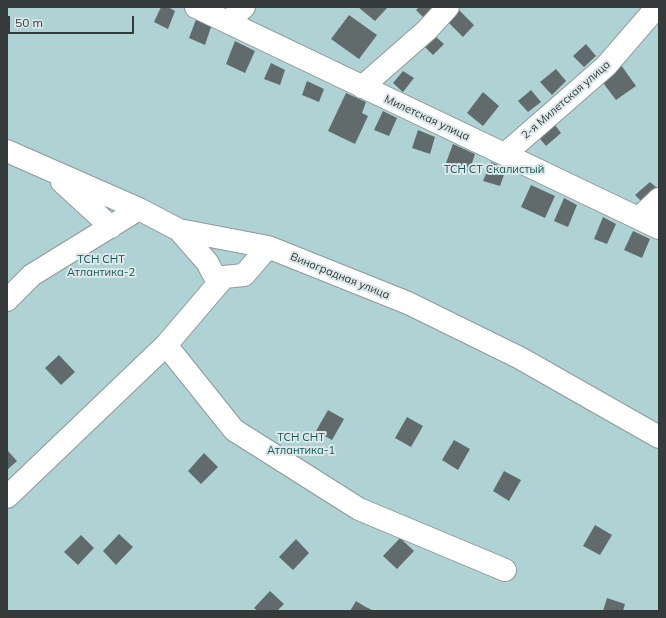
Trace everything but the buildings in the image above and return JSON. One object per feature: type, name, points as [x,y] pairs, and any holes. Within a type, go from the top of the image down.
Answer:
[{"type":"lane","name":"Милетская улица","points":[[196,7],[659,228]]},
{"type":"lane","points":[[228,22],[244,7]]},
{"type":"lane","points":[[362,87],[427,30],[448,7]]},
{"type":"lane","name":"2-я Милетская улица","points":[[505,154],[606,66],[657,7]]},
{"type":"lane","name":"Виноградная улица","points":[[7,151],[139,209],[179,230],[268,247],[408,303],[479,337],[659,437]]},
{"type":"lane","points":[[48,169],[110,227]]},
{"type":"lane","points":[[639,218],[659,199]]},
{"type":"lane","points":[[7,300],[32,275],[139,209]]},
{"type":"lane","points":[[179,230],[208,262],[215,277],[244,275],[268,247]]},
{"type":"lane","points":[[7,497],[166,345],[224,277]]},
{"type":"lane","points":[[166,345],[234,430],[360,509],[505,570]]},
{"type":"green space","points":[[7,7],[659,7],[659,611],[7,611]]},
{"type":"park label","name":"ТСН СТ Скалистый","points":[[494,170]]},
{"type":"park label","name":"ТСН СНТ Атлантика-2","points":[[101,266]]},
{"type":"park label","name":"ТСН СНТ Атлантика-1","points":[[301,444]]}]
